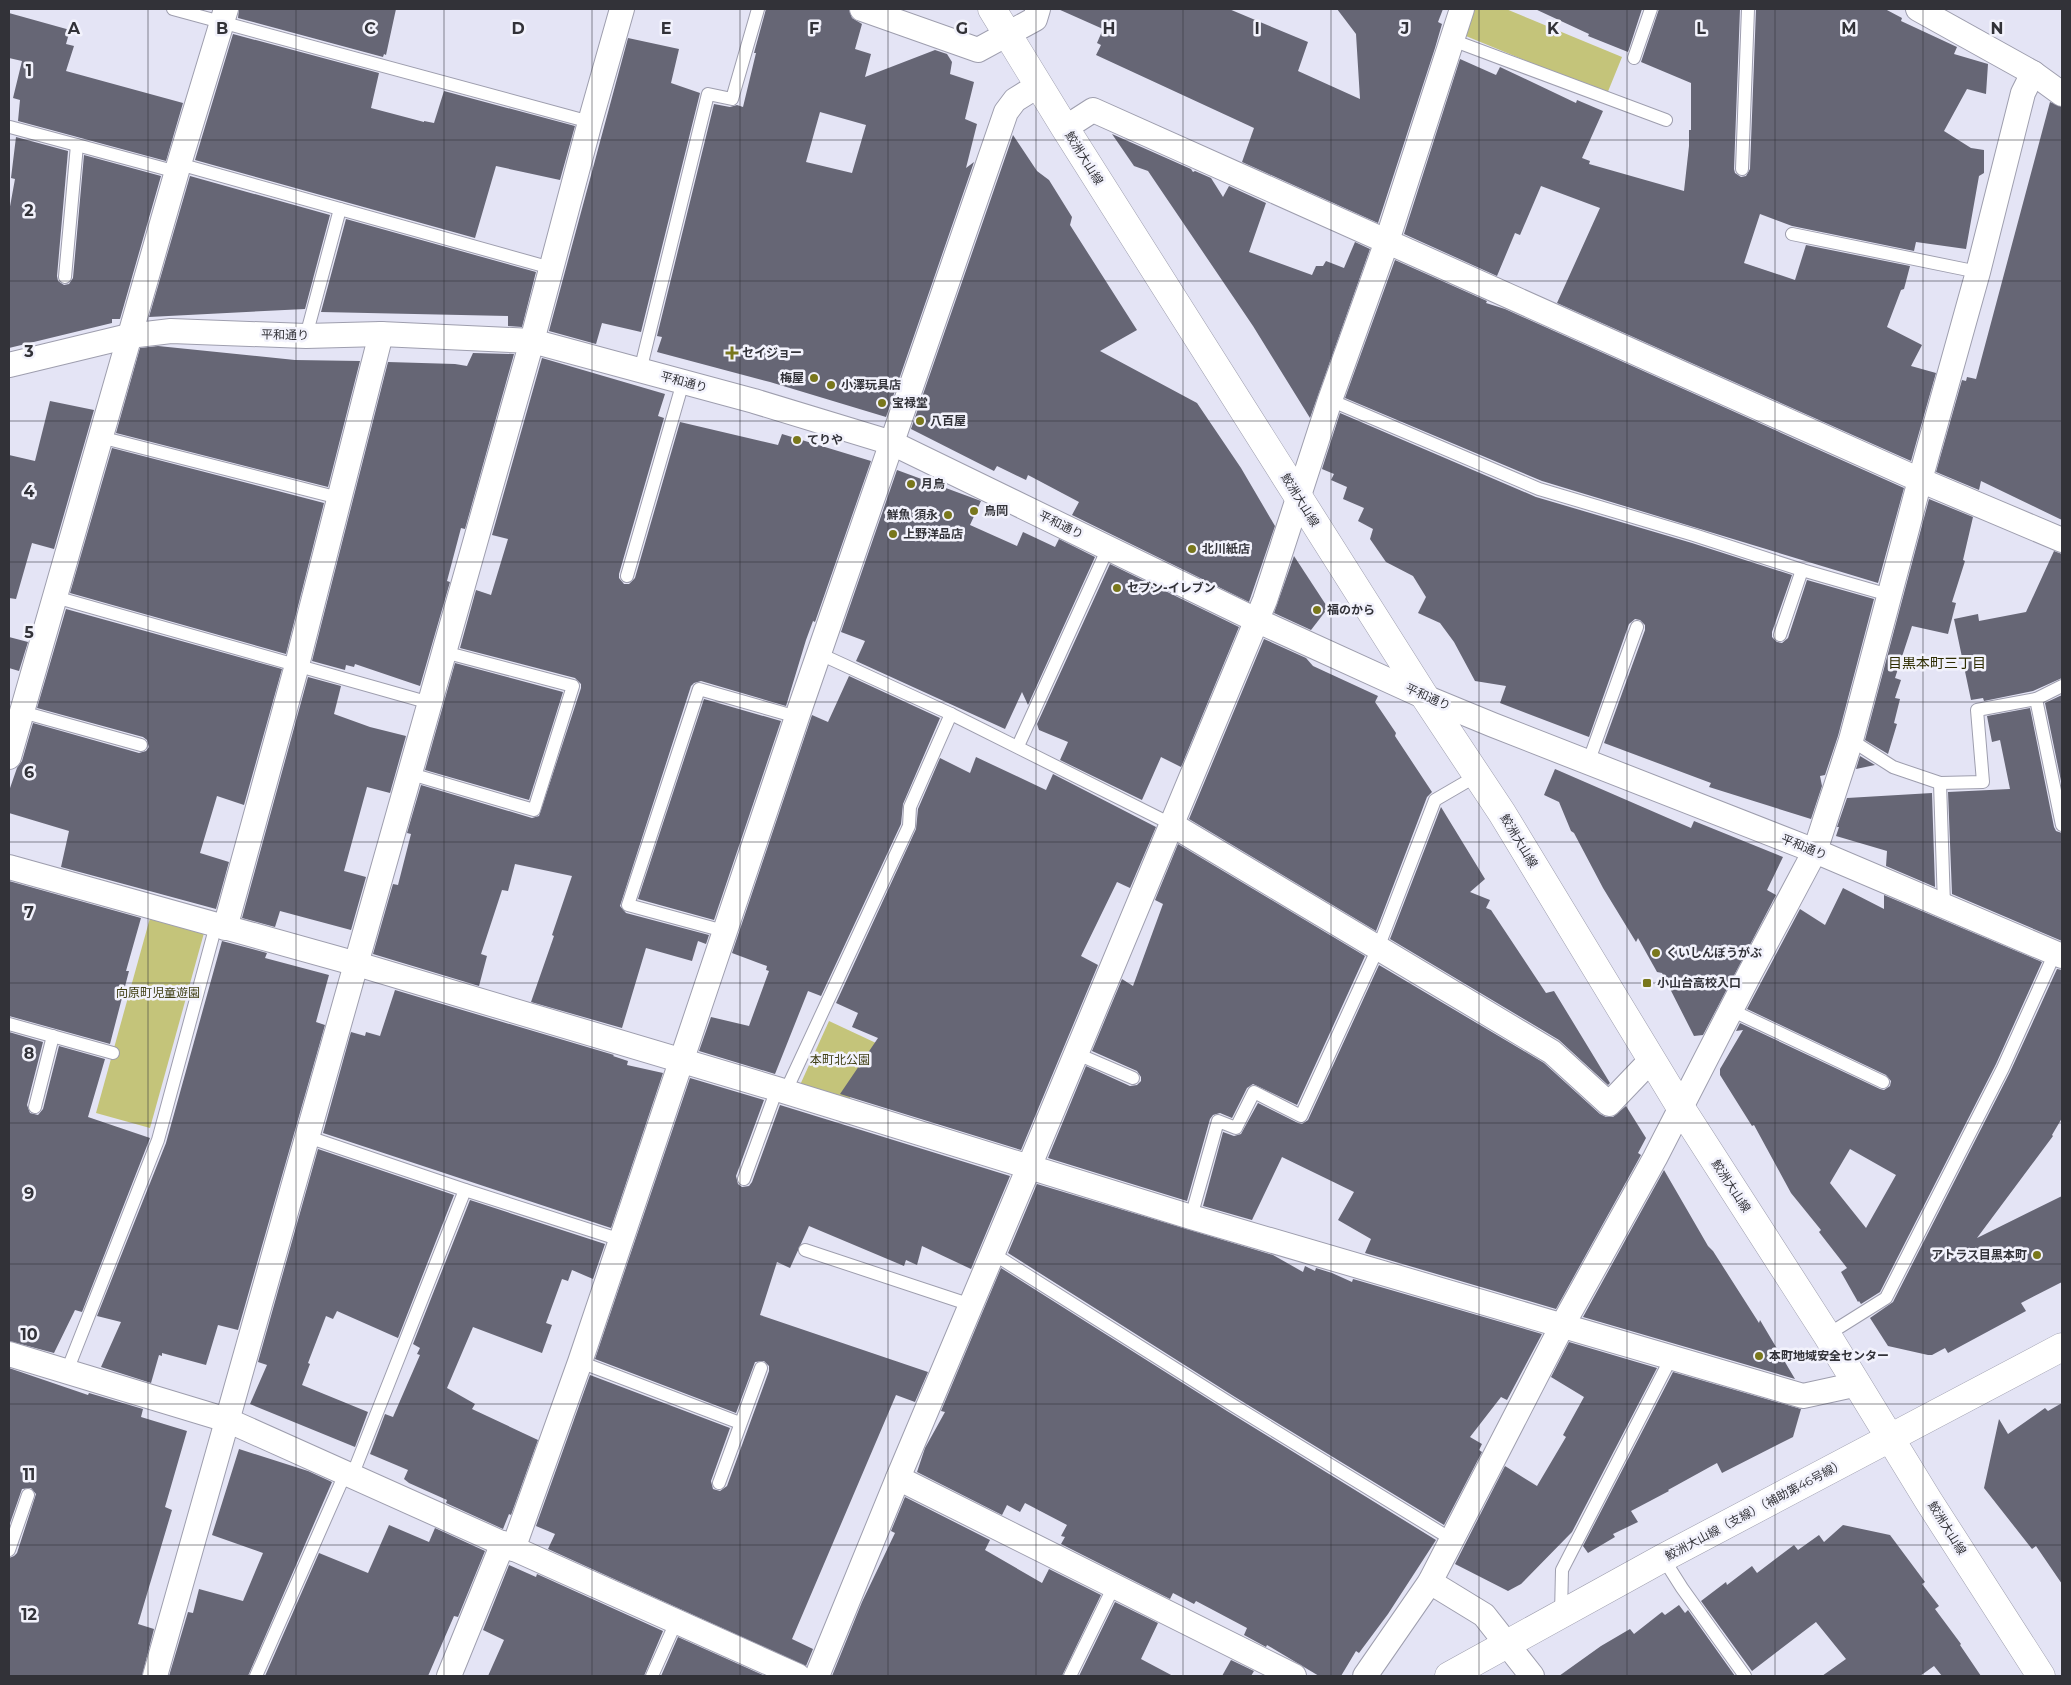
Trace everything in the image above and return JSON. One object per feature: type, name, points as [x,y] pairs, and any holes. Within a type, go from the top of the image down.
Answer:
[{"type":"main road","name":"鮫洲大山線","points":[[992,9],[1065,128],[1298,496],[1425,696],[1478,775],[1681,1108],[1858,1384],[2040,1676]]},
{"type":"main road","name":"鮫洲大山線（支線）（補助第46号線）","points":[[1448,1676],[1663,1558],[2062,1347]]},
{"type":"street","points":[[155,1676],[532,341],[622,9]]},
{"type":"street","points":[[862,9],[978,50],[1035,19],[1038,9]]},
{"type":"street","points":[[817,1676],[1265,600],[1330,400],[1387,241],[1462,9]]},
{"type":"street","points":[[1918,9],[2034,73],[2062,94]]},
{"type":"street","points":[[9,757],[129,336],[224,15]]},
{"type":"street","points":[[1365,1676],[1430,1582],[1562,1326],[1681,1108],[1815,851],[1851,740],[1920,480],[1978,272],[2022,93],[2034,73]]},
{"type":"street","points":[[449,1676],[508,1546],[580,1362],[724,931],[1006,112],[1015,100],[1039,85]]},
{"type":"street","points":[[1065,128],[1093,110],[1920,480],[2062,540]]},
{"type":"street","name":"平和通り","points":[[9,365],[129,336],[171,332],[306,336],[381,334],[532,341],[754,401],[892,443],[1256,620],[1425,696],[1588,763],[1815,851],[2059,955]]},
{"type":"street","points":[[221,926],[297,665],[381,334]]},
{"type":"street","points":[[1171,824],[1552,1052],[1609,1104],[1652,1059]]},
{"type":"street","points":[[9,867],[357,964],[782,1091],[1191,1217],[1803,1396],[1858,1384]]},
{"type":"street","points":[[9,1354],[227,1420],[798,1676]]},
{"type":"street","points":[[898,1478],[1294,1676]]},
{"type":"street","points":[[1430,1582],[1484,1614],[1532,1676]]},
{"type":"lane","points":[[173,9],[224,15],[590,122]]},
{"type":"lane","points":[[640,371],[708,94],[732,99],[758,9]]},
{"type":"lane","points":[[1634,58],[1651,9]]},
{"type":"lane","points":[[1742,169],[1748,9]]},
{"type":"lane","points":[[1452,40],[1666,120]]},
{"type":"lane","points":[[10,127],[340,209],[551,268]]},
{"type":"lane","points":[[65,277],[77,145]]},
{"type":"lane","points":[[306,336],[340,209]]},
{"type":"lane","points":[[1792,234],[1978,272]]},
{"type":"lane","points":[[627,576],[683,382]]},
{"type":"lane","points":[[1330,400],[1539,489],[1889,595]]},
{"type":"lane","points":[[100,437],[340,498]]},
{"type":"lane","points":[[1018,746],[1108,548]]},
{"type":"lane","points":[[1780,635],[1802,570]]},
{"type":"lane","points":[[54,597],[430,703]]},
{"type":"lane","points":[[1588,763],[1637,627]]},
{"type":"lane","points":[[410,774],[534,810],[573,686],[444,652]]},
{"type":"lane","points":[[820,654],[1018,746],[1171,824]]},
{"type":"lane","points":[[1851,740],[1892,767],[1940,783],[1983,782],[1977,710],[2036,699],[2062,686]]},
{"type":"lane","points":[[724,931],[628,905],[699,689],[797,717]]},
{"type":"lane","points":[[2036,699],[2062,825]]},
{"type":"lane","points":[[22,712],[140,745]]},
{"type":"lane","points":[[744,1179],[782,1091],[794,1074],[909,826],[910,807],[951,714]]},
{"type":"lane","points":[[1191,1217],[1218,1121],[1236,1128],[1254,1092],[1301,1116],[1378,948],[1435,800],[1478,775]]},
{"type":"lane","points":[[1940,783],[1944,906]]},
{"type":"lane","points":[[67,1372],[158,1140],[221,926]]},
{"type":"lane","points":[[1827,1335],[1886,1298],[2059,955]]},
{"type":"lane","points":[[1731,1010],[1883,1082]]},
{"type":"lane","points":[[9,1024],[113,1053]]},
{"type":"lane","points":[[35,1106],[54,1036]]},
{"type":"lane","points":[[1075,1053],[1133,1078]]},
{"type":"lane","points":[[308,1137],[622,1240]]},
{"type":"lane","points":[[256,1676],[348,1475],[465,1190]]},
{"type":"lane","points":[[805,1250],[970,1305]]},
{"type":"lane","points":[[992,1253],[1223,1399],[1452,1539]]},
{"type":"lane","points":[[1561,1614],[1562,1570],[1671,1358]]},
{"type":"lane","points":[[580,1362],[740,1423]]},
{"type":"lane","points":[[719,1483],[761,1368]]},
{"type":"lane","points":[[9,1550],[28,1495]]},
{"type":"lane","points":[[1663,1558],[1682,1588],[1745,1676]]},
{"type":"lane","points":[[1070,1676],[1114,1586]]},
{"type":"lane","points":[[652,1676],[676,1622]]},
{"type":"green space","points":[[1471,9],[1506,9],[1622,57],[1607,94],[1461,34]]},
{"type":"green space","name":"向原町児童遊園","points":[[150,918],[204,933],[150,1128],[96,1113]]},
{"type":"green space","name":"本町北公園","points":[[829,1021],[876,1043],[848,1102],[800,1085]]},
{"type":"building","points":[[239,9],[396,9],[386,55],[384,54],[383,57],[238,18]]},
{"type":"building","points":[[766,9],[849,9],[852,18],[862,24],[855,49],[871,54],[865,77],[935,50],[947,54],[952,62],[950,74],[974,82],[965,119],[977,124],[966,168],[974,162],[886,417],[770,382],[657,352],[662,337],[657,336],[714,104],[743,107],[756,53],[754,53]],"holes":[[[820,112],[866,125],[852,173],[806,162]]]},
{"type":"building","points":[[1058,9],[1229,9],[1308,42],[1298,71],[1360,99],[1356,34],[1337,9],[1443,9],[1438,22],[1442,24],[1435,48],[1378,223],[1242,162],[1254,128],[1096,55],[1101,45],[1097,43],[1103,29]]},
{"type":"building","points":[[1535,9],[1642,9],[1628,52],[1588,36],[1589,34]]},
{"type":"building","points":[[1659,9],[1740,9],[1734,169],[1735,173],[1741,177],[1746,176],[1750,169],[1756,9],[1885,9],[1902,18],[1901,21],[1957,47],[1954,54],[1988,64],[1986,94],[1967,89],[1944,131],[1971,148],[1984,150],[1984,173],[1979,176],[1966,249],[1916,242],[1914,251],[1792,226],[1760,214],[1744,263],[1795,280],[1806,245],[1910,266],[1904,289],[1901,290],[1887,327],[1922,345],[1911,366],[1936,373],[1911,461],[1557,303],[1600,208],[1541,186],[1520,235],[1515,233],[1497,276],[1404,234],[1460,59],[1496,75],[1500,67],[1576,103],[1577,100],[1603,111],[1582,158],[1590,161],[1589,164],[1684,191],[1689,130],[1691,130],[1691,83],[1641,62]]},
{"type":"building","points":[[9,13],[70,30],[66,44],[74,46],[66,71],[183,103],[166,161],[18,121],[20,100],[13,98],[22,61],[9,58]]},
{"type":"building","points":[[233,34],[379,73],[371,108],[434,123],[444,91],[575,126],[560,180],[496,166],[475,238],[195,160]]},
{"type":"building","points":[[628,38],[679,49],[671,83],[700,93],[641,332],[602,323],[596,344],[549,331]]},
{"type":"building","points":[[2050,102],[2062,107],[2062,520],[1981,481],[1979,490],[1936,472],[1962,380],[1966,381],[1967,377],[1976,379]]},
{"type":"building","points":[[1112,134],[1191,169],[1193,172],[1195,171],[1211,178],[1223,197],[1229,186],[1266,203],[1249,252],[1312,275],[1316,266],[1323,266],[1326,261],[1344,268],[1355,242],[1370,249],[1310,418],[1253,326],[1148,171],[1134,166]]},
{"type":"building","points":[[1013,135],[1037,171],[1049,180],[1072,217],[1070,225],[1137,330],[1100,351],[1197,403],[1241,468],[1275,526],[1249,602],[1072,515],[1079,502],[1028,475],[1026,480],[997,466],[994,471],[911,429]]},
{"type":"building","points":[[16,137],[68,151],[57,276],[58,281],[64,285],[69,284],[73,278],[84,155],[161,176],[120,319],[112,319],[112,323],[9,348],[9,212],[15,179],[11,178]]},
{"type":"building","points":[[190,176],[330,215],[305,309],[149,317]]},
{"type":"building","points":[[346,219],[536,272],[522,327],[508,326],[508,316],[321,312]]},
{"type":"building","points":[[1395,260],[1487,301],[1486,303],[1505,309],[1904,488],[1878,583],[1542,481],[1345,398]]},
{"type":"building","points":[[158,346],[295,360],[360,361],[328,487],[116,433],[140,348]]},
{"type":"building","points":[[473,353],[514,354],[465,529],[461,528],[447,581],[450,582],[420,686],[355,664],[354,667],[346,665],[345,670],[312,661],[388,362],[467,366]]},
{"type":"building","points":[[542,358],[665,394],[658,416],[664,418],[619,574],[619,578],[624,584],[629,584],[635,578],[680,422],[778,445],[782,434],[871,461],[815,622],[813,621],[806,640],[786,706],[701,681],[691,686],[620,906],[626,913],[709,935],[706,944],[698,941],[692,961],[646,948],[622,1028],[531,1002],[572,876],[515,864],[508,891],[502,890],[481,954],[487,956],[479,986],[373,954],[393,884],[398,885],[411,834],[407,833],[421,785],[532,818],[539,816],[581,688],[581,684],[575,678],[460,648],[476,590],[491,595],[508,539],[492,535]]},
{"type":"building","points":[[50,401],[94,410],[54,549],[32,543],[16,599],[9,598],[9,455],[35,461]]},
{"type":"building","points":[[1340,413],[1536,497],[1792,575],[1772,632],[1772,637],[1777,642],[1782,643],[1788,638],[1807,580],[1874,599],[1838,736],[1825,775],[1820,776],[1822,786],[1811,819],[1709,787],[1711,783],[1604,743],[1645,630],[1645,625],[1640,620],[1635,619],[1629,624],[1589,737],[1500,703],[1506,686],[1475,681],[1454,642],[1440,623],[1418,613],[1426,597],[1413,576],[1386,562],[1370,539],[1373,529],[1358,521],[1364,508],[1343,499],[1347,487],[1331,480],[1334,474],[1322,469]]},
{"type":"building","points":[[112,448],[324,503],[286,654],[70,593]]},
{"type":"building","points":[[897,470],[981,501],[970,525],[1017,546],[1023,532],[1055,547],[1059,539],[1095,557],[1028,705],[1022,692],[1005,729],[856,661],[865,641],[841,632]]},
{"type":"building","points":[[1929,499],[1973,517],[1963,560],[1965,561],[1952,602],[1956,603],[1948,634],[1912,626],[1895,678],[1901,680],[1895,698],[1900,699],[1894,723],[1897,724],[1888,754],[1865,740]]},
{"type":"building","points":[[2054,551],[2062,554],[2062,678],[2033,691],[1984,701],[1983,698],[1971,700],[1954,619],[1978,614],[1979,621],[2026,612]]},
{"type":"building","points":[[1294,556],[1328,608],[1311,630],[1274,613]]},
{"type":"building","points":[[1110,564],[1239,627],[1181,767],[1161,757],[1142,800],[1060,760],[1068,742],[1039,730],[1037,724]]},
{"type":"building","points":[[66,609],[282,669],[244,805],[217,796],[200,853],[229,862],[216,909],[61,867],[69,831],[9,813],[9,791],[17,768],[22,761],[33,723],[139,753],[146,751],[149,747],[147,740],[143,737],[37,708]]},
{"type":"building","points":[[9,637],[28,642],[19,671],[9,668]]},
{"type":"building","points":[[1264,639],[1306,658],[1313,666],[1378,696],[1375,702],[1432,792],[1427,797],[1376,931],[1189,819]]},
{"type":"building","points":[[455,663],[563,692],[529,800],[425,770]]},
{"type":"building","points":[[849,676],[940,718],[903,804],[901,824],[821,996],[808,991],[775,1074],[699,1051],[711,1017],[749,1026],[769,971],[766,970],[767,966],[732,953],[812,715],[828,722]]},
{"type":"building","points":[[308,677],[341,686],[334,714],[370,727],[406,736],[390,793],[367,787],[344,871],[366,877],[351,930],[280,911],[275,927],[242,918]]},
{"type":"building","points":[[2062,695],[2062,786],[2045,703]]},
{"type":"building","points":[[704,699],[781,721],[714,920],[638,899]]},
{"type":"building","points":[[2030,708],[2054,827],[2056,831],[2062,833],[2062,941],[1952,894],[1948,792],[2010,789],[2000,740],[1992,742],[1987,716]]},
{"type":"building","points":[[1860,756],[1875,765],[1856,769]]},
{"type":"building","points":[[976,757],[1046,790],[1053,774],[1156,827],[1130,888],[1117,882],[1081,956],[1098,965],[1021,1150],[840,1094],[878,1038],[852,1027],[858,1013],[836,1003],[916,829],[918,809],[940,758],[970,773]]},
{"type":"building","points":[[1555,769],[1691,828],[1694,821],[1783,857],[1767,890],[1776,895],[1703,1035],[1694,1036],[1662,973],[1657,972],[1638,938],[1636,942],[1603,888],[1574,833],[1571,831],[1559,802],[1544,795]]},
{"type":"building","points":[[1932,793],[1935,887],[1886,866],[1887,851],[1836,836],[1839,827],[1837,827],[1847,798]]},
{"type":"building","points":[[1441,807],[1485,879],[1470,892],[1490,900],[1486,908],[1491,910],[1546,993],[1554,991],[1610,1083],[1608,1085],[1559,1040],[1390,939]]},
{"type":"building","points":[[1178,844],[1365,956],[1297,1105],[1253,1084],[1247,1088],[1232,1118],[1220,1113],[1213,1115],[1210,1119],[1187,1201],[1048,1158],[1086,1066],[1130,1086],[1137,1085],[1141,1081],[1137,1071],[1092,1051],[1122,979],[1133,986],[1163,904],[1155,900]]},
{"type":"building","points":[[9,881],[141,918],[126,971],[129,971],[110,1044],[9,1016]]},
{"type":"building","points":[[1843,888],[1884,909],[1884,895],[2042,962],[1996,1064],[1880,1292],[1861,1304],[1841,1272],[1847,1268],[1819,1232],[1821,1230],[1791,1193],[1754,1125],[1752,1126],[1720,1075],[1720,1069],[1743,1030],[1736,1031],[1740,1023],[1880,1089],[1884,1090],[1890,1086],[1891,1081],[1886,1075],[1747,1009],[1800,909],[1825,925]],"holes":[[[1850,1149],[1896,1175],[1866,1228],[1830,1183]]]},
{"type":"building","points":[[222,941],[267,953],[265,958],[329,975],[316,1022],[325,1025],[238,1330],[218,1325],[206,1365],[162,1353],[162,1356],[159,1355],[151,1383],[101,1367],[121,1322],[97,1316],[166,1143]]},
{"type":"building","points":[[1379,965],[1544,1063],[1600,1114],[1606,1117],[1613,1117],[1626,1106],[1646,1138],[1638,1153],[1641,1155],[1556,1309],[1365,1253],[1371,1239],[1338,1220],[1354,1192],[1282,1157],[1252,1220],[1203,1206],[1223,1132],[1234,1136],[1241,1134],[1258,1103],[1298,1123],[1302,1124],[1308,1120]]},
{"type":"building","points":[[2057,969],[2062,970],[2062,1118],[2053,1136],[1977,1238],[2062,1196],[2062,1282],[2021,1303],[2026,1311],[1948,1353],[1945,1348],[1932,1355],[1928,1355],[1888,1346],[1870,1318],[1893,1302],[2010,1072]]},
{"type":"building","points":[[395,990],[614,1055],[628,1061],[627,1065],[663,1073],[611,1228],[323,1133],[351,1032],[365,1036],[366,1032],[380,1036]]},
{"type":"building","points":[[9,1032],[43,1042],[27,1105],[30,1113],[38,1115],[43,1109],[59,1046],[105,1059],[88,1117],[150,1138],[82,1312],[75,1310],[54,1353],[9,1341]]},
{"type":"building","points":[[690,1078],[764,1100],[736,1176],[738,1184],[742,1187],[749,1186],[752,1182],[780,1105],[1010,1176],[971,1269],[922,1246],[917,1265],[906,1260],[904,1266],[809,1226],[790,1268],[777,1262],[760,1315],[928,1372],[915,1402],[896,1395],[792,1639],[813,1649],[806,1666],[548,1549],[555,1534],[536,1526],[590,1375],[730,1428],[711,1481],[713,1489],[720,1491],[727,1486],[769,1371],[769,1366],[764,1361],[755,1362],[736,1413],[595,1359]]},
{"type":"building","points":[[318,1149],[454,1195],[398,1338],[337,1311],[333,1319],[326,1316],[308,1363],[310,1364],[302,1385],[368,1412],[355,1447],[250,1404],[267,1365],[258,1362]]},
{"type":"building","points":[[1664,1170],[1708,1246],[1759,1323],[1760,1320],[1795,1379],[1583,1317]]},
{"type":"building","points":[[1037,1184],[1273,1255],[1303,1272],[1305,1266],[1315,1271],[1316,1268],[1352,1282],[1353,1279],[1542,1334],[1507,1400],[1501,1397],[1470,1437],[1482,1444],[1479,1450],[1482,1452],[1444,1525],[1235,1397],[1008,1253]]},
{"type":"building","points":[[470,1200],[605,1244],[593,1279],[572,1270],[568,1281],[562,1279],[546,1323],[552,1325],[542,1353],[473,1327],[447,1388],[475,1404],[472,1409],[538,1440],[511,1515],[509,1514],[503,1529],[446,1503],[447,1500],[409,1483],[404,1479],[408,1470],[370,1454],[385,1414],[393,1417],[420,1355],[417,1354],[420,1348],[413,1344]]},
{"type":"building","points":[[1001,1268],[1436,1540],[1388,1614],[1359,1653],[1356,1651],[1341,1676],[1319,1676],[1267,1645],[1266,1647],[1244,1635],[1247,1628],[1196,1601],[1194,1604],[1173,1593],[1170,1599],[1061,1544],[1065,1537],[1061,1536],[1067,1525],[1025,1503],[1020,1512],[1007,1505],[1002,1515],[917,1472],[925,1448],[945,1412],[941,1411]]},
{"type":"building","points":[[1569,1342],[1657,1368],[1572,1532],[1521,1584],[1508,1591],[1455,1564],[1505,1466],[1537,1486],[1566,1437],[1563,1435],[1584,1397],[1551,1377]]},
{"type":"building","points":[[9,1368],[88,1395],[89,1393],[143,1409],[141,1417],[187,1431],[165,1507],[172,1510],[138,1624],[154,1629],[142,1676],[9,1676],[9,1558],[17,1553],[36,1494],[31,1488],[22,1489],[9,1526]]},
{"type":"building","points":[[1673,1372],[1801,1409],[1793,1437],[1722,1473],[1717,1463],[1668,1490],[1631,1511],[1638,1522],[1613,1534],[1615,1537],[1588,1553],[1583,1546]]},
{"type":"building","points":[[2062,1403],[2062,1584],[2036,1546],[2032,1549],[1984,1488],[1999,1419],[2008,1434],[2045,1408],[2048,1411]]},
{"type":"building","points":[[239,1449],[308,1471],[332,1482],[248,1676],[169,1676],[188,1612],[193,1613],[199,1589],[243,1601],[263,1553],[212,1535]]},
{"type":"building","points":[[905,1497],[990,1540],[985,1550],[1042,1583],[1049,1569],[1101,1595],[1062,1676],[832,1676],[862,1602],[895,1533],[891,1531]]},
{"type":"building","points":[[389,1525],[429,1542],[435,1528],[485,1551],[458,1617],[454,1616],[428,1676],[265,1676],[319,1553],[368,1573]]},
{"type":"building","points":[[1843,1525],[1890,1535],[1925,1582],[1922,1584],[1939,1606],[1935,1609],[1961,1644],[1981,1676],[1942,1676],[1934,1666],[1920,1676],[1822,1676],[1846,1659],[1816,1622],[1752,1671],[1701,1601],[1726,1582],[1727,1585],[1752,1566],[1757,1573],[1794,1545],[1798,1550],[1819,1535],[1824,1542]]},
{"type":"building","points":[[509,1565],[536,1577],[537,1574],[663,1631],[644,1676],[488,1676],[504,1640],[483,1630]]},
{"type":"building","points":[[1115,1602],[1158,1623],[1141,1659],[1173,1676],[1079,1676]]},
{"type":"building","points":[[1679,1605],[1685,1613],[1688,1610],[1735,1676],[1559,1676],[1601,1646],[1630,1629],[1634,1634],[1662,1612],[1665,1615]]},
{"type":"building","points":[[678,1637],[765,1676],[661,1676]]},
{"type":"building","points":[[1231,1660],[1254,1671],[1251,1676],[1222,1676]]},
{"type":"place","name":"セイジョー","points":[[732,353]]},
{"type":"place","name":"梅屋","points":[[814,378]]},
{"type":"place","name":"小澤玩具店","points":[[831,385]]},
{"type":"place","name":"宝禄堂","points":[[882,403]]},
{"type":"place","name":"八百屋","points":[[920,421]]},
{"type":"place","name":"てりや","points":[[797,440]]},
{"type":"place","name":"月鳥","points":[[911,484]]},
{"type":"place","name":"鳥岡","points":[[974,511]]},
{"type":"place","name":"鮮魚 須永","points":[[948,515]]},
{"type":"place","name":"上野洋品店","points":[[893,534]]},
{"type":"place","name":"北川紙店","points":[[1192,549]]},
{"type":"place","name":"セブン-イレブン","points":[[1117,588]]},
{"type":"place","name":"福のから","points":[[1317,610]]},
{"type":"place","name":"くいしんぼうがぶ","points":[[1656,953]]},
{"type":"place","name":"小山台高校入口","points":[[1647,983]]},
{"type":"place","name":"アトラス目黒本町","points":[[2037,1255]]},
{"type":"place","name":"本町地域安全センター","points":[[1759,1356]]},
{"type":"district","name":"目黒本町三丁目","points":[[1937,663]]}]
